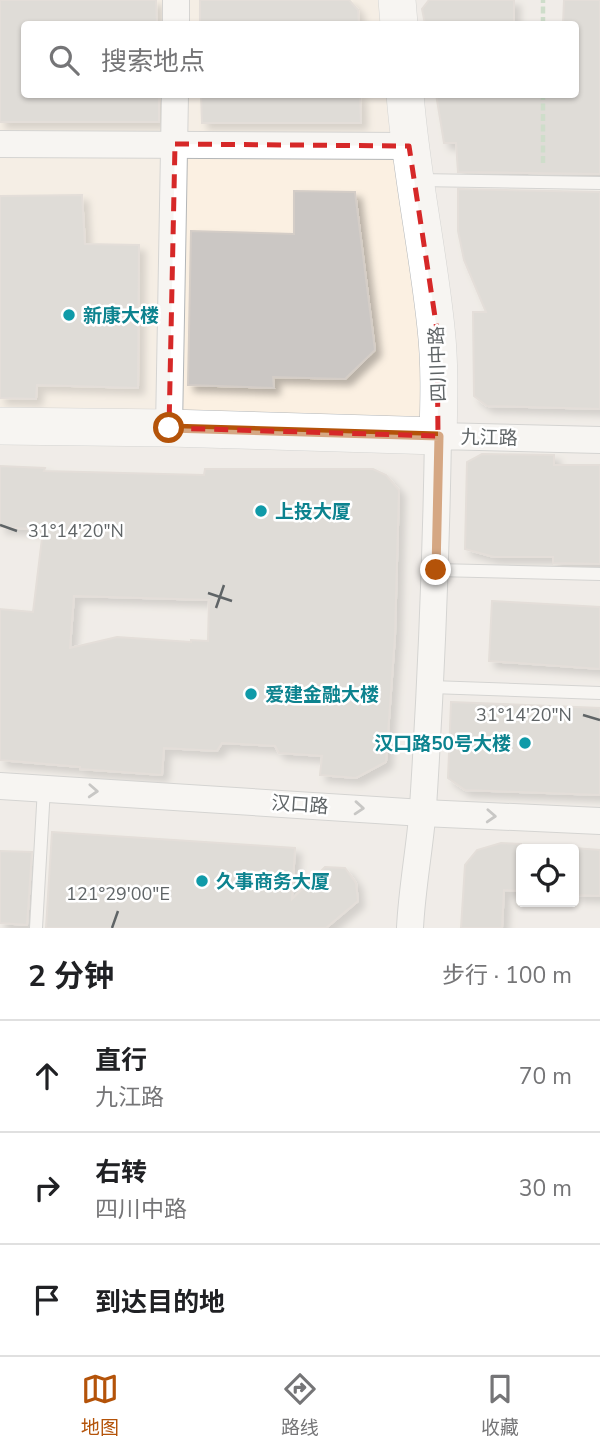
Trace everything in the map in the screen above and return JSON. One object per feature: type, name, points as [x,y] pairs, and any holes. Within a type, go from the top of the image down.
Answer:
[{"type":"street","points":[[176,0],[176,21]]},
{"type":"street","points":[[397,0],[399,21]]},
{"type":"street","points":[[169,428],[175,98]]},
{"type":"street","name":"四川中路","points":[[405,98],[412,163],[437,330],[439,368],[431,687],[423,813],[412,890],[410,928]]},
{"type":"street","points":[[0,144],[175,144],[412,163]]},
{"type":"street","name":"九江路","points":[[0,426],[600,440]]},
{"type":"street","name":"汉口路","points":[[0,786],[423,813],[600,821]]},
{"type":"lane","points":[[412,163],[542,181],[600,183]]},
{"type":"lane","points":[[436,570],[600,574]]},
{"type":"lane","points":[[431,687],[600,693]]},
{"type":"lane","points":[[36,928],[44,788]]},
{"type":"path","points":[[543,0],[543,21]]},
{"type":"path","points":[[542,181],[543,98]]},
{"type":"highlighted area","points":[[175,144],[409,146],[437,330],[438,436],[169,428]]},
{"type":"shaded area","points":[[0,0],[409,0],[409,21],[21,21],[21,98],[409,98],[438,436],[0,426]]},
{"type":"building","points":[[0,0],[156,0],[157,21],[21,21],[21,98],[159,98],[159,122],[0,122]]},
{"type":"building","points":[[200,0],[349,0],[358,10],[359,21],[200,21]]},
{"type":"building","points":[[429,0],[514,0],[514,21],[424,21],[422,9]]},
{"type":"building","points":[[564,0],[600,0],[600,174],[458,172],[456,143],[444,143],[437,98],[579,98],[579,21],[563,21]]},
{"type":"building","points":[[201,98],[360,98],[361,123],[202,123]]},
{"type":"building","points":[[458,189],[600,192],[600,409],[487,406],[474,396],[473,312],[486,312],[464,260],[458,231]]},
{"type":"building","points":[[294,191],[355,192],[375,350],[345,379],[273,377],[274,388],[188,385],[191,231],[294,234]]},
{"type":"building","name":"新康大楼","points":[[82,195],[85,244],[139,245],[138,388],[37,385],[36,399],[0,398],[0,196]]},
{"type":"building","points":[[482,454],[554,455],[554,465],[600,465],[600,564],[553,563],[553,557],[494,557],[465,549],[467,462]]},
{"type":"building","points":[[0,466],[45,468],[44,471],[204,475],[205,469],[373,469],[386,475],[399,490],[395,636],[386,762],[356,778],[320,775],[322,756],[279,753],[275,746],[222,743],[217,751],[164,748],[162,775],[0,760],[0,609],[33,612],[43,530],[0,527]],"holes":[[[74,596],[209,600],[208,641],[117,637],[70,648]]]},
{"type":"building","points":[[492,601],[600,607],[600,669],[489,661]]},
{"type":"building","name":"汉口路50号大楼","points":[[451,702],[600,708],[600,795],[465,790],[448,778]]},
{"type":"building","name":"久事商务大厦","points":[[52,832],[295,848],[292,899],[325,867],[345,868],[356,883],[358,901],[326,928],[46,928]]},
{"type":"building","points":[[501,843],[521,844],[516,844],[516,891],[504,890],[502,928],[461,928],[465,865],[477,850]]},
{"type":"building","points":[[579,848],[600,850],[600,896],[579,895]]},
{"type":"building","points":[[0,851],[32,852],[27,925],[0,923]]},
{"type":"place","name":"新康大楼","points":[[69,315]]},
{"type":"place","name":"上投大厦","points":[[261,511]]},
{"type":"place","name":"爱建金融大楼","points":[[251,694]]},
{"type":"place","name":"汉口路50号大楼","points":[[525,743]]},
{"type":"place","name":"久事商务大厦","points":[[202,881]]},
{"type":"route","points":[[169,428],[439,436],[436,570]]}]
